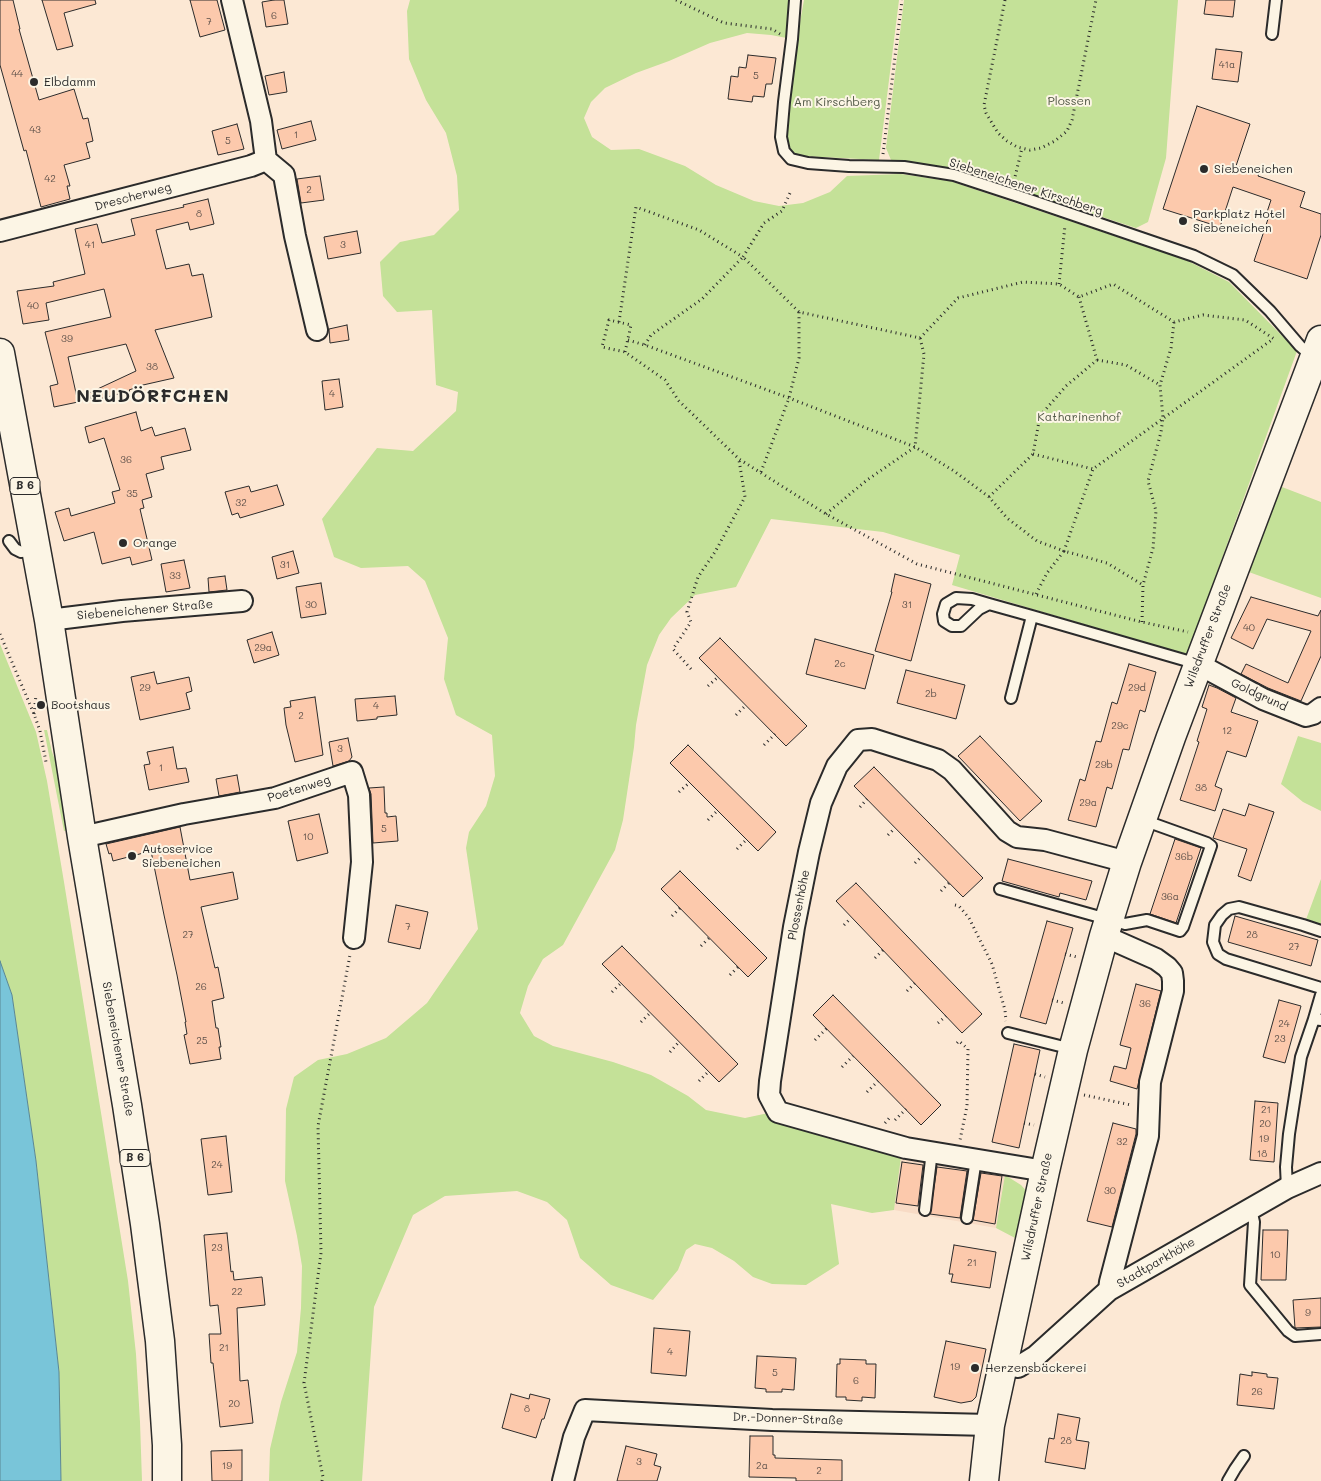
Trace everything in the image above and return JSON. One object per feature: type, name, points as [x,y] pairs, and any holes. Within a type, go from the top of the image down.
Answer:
[{"type":"main road","name":"Wilsdruffer Straße","points":[[984,1481],[990,1425],[1045,1171],[1073,1050],[1107,928],[1127,862],[1312,348]]},
{"type":"main road","name":"Siebeneichener Straße","points":[[1,365],[49,620],[82,837],[146,1224],[160,1341],[167,1445],[167,1481]]},
{"type":"street","points":[[232,0],[261,122],[266,160],[284,175],[295,236],[317,330]]},
{"type":"street","name":"Drescherweg","points":[[0,231],[251,166],[266,160]]},
{"type":"street","name":"Siebeneichener Straße","points":[[49,620],[122,610],[242,600]]},
{"type":"street","name":"Goldgrund","points":[[1198,664],[1263,699],[1306,716],[1313,714],[1321,708]]},
{"type":"street","name":"Plossenhöhe","points":[[1045,1171],[906,1148],[778,1112],[769,1095],[770,1081],[793,937],[809,852],[822,803],[837,766],[858,740],[872,739],[938,760],[952,770],[1007,831],[1017,837],[1045,840],[1127,862]]},
{"type":"street","name":"Poetenweg","points":[[82,837],[184,814],[275,798],[352,772],[360,795],[362,862],[354,938]]},
{"type":"street","points":[[1107,928],[1167,967],[1172,973],[1174,981],[1150,1082],[1148,1136],[1109,1290]]},
{"type":"street","name":"Stadtparkhöhe","points":[[1003,1364],[1018,1367],[1036,1356],[1109,1290],[1287,1188],[1321,1173]]},
{"type":"street","name":"Dr.-Donner-Straße","points":[[563,1481],[574,1437],[585,1410],[772,1420],[990,1425]]},
{"type":"lane","name":"Siebeneichener Kirschberg","points":[[795,0],[781,137],[784,151],[791,159],[808,163],[904,167],[954,176],[1194,256],[1233,275],[1312,348]]},
{"type":"lane","points":[[1272,34],[1276,0]]},
{"type":"lane","points":[[9,541],[14,548],[21,552],[37,549]]},
{"type":"lane","points":[[989,604],[1198,664]]},
{"type":"lane","points":[[1011,698],[1032,616]]},
{"type":"lane","points":[[1000,889],[1107,928],[1147,920],[1180,931],[1184,927],[1211,846],[1207,842],[1142,820]]},
{"type":"lane","points":[[1321,931],[1303,924],[1240,907],[1230,909],[1222,915],[1215,925],[1213,942],[1218,954],[1226,959],[1321,988]]},
{"type":"lane","points":[[1287,1188],[1288,1142],[1293,1097],[1301,1057],[1317,1020],[1321,995]]},
{"type":"lane","points":[[1008,1033],[1073,1050]]},
{"type":"lane","points":[[925,1210],[932,1152]]},
{"type":"lane","points":[[966,1157],[968,1218]]},
{"type":"lane","points":[[1251,1209],[1254,1222],[1250,1285],[1288,1331],[1295,1336],[1321,1334]]},
{"type":"lane","points":[[1228,1481],[1244,1456]]},
{"type":"path","points":[[676,0],[724,23],[772,29],[792,39]]},
{"type":"path","points":[[882,167],[902,0]]},
{"type":"path","points":[[1005,0],[984,105],[986,113],[998,132],[1007,141],[1017,147],[1030,150],[1041,148],[1055,140],[1067,131],[1072,120],[1096,0]]},
{"type":"path","points":[[1011,194],[1022,148]]},
{"type":"path","points":[[644,345],[651,335],[702,299],[743,257],[764,223],[782,211],[790,193]]},
{"type":"path","points":[[619,322],[636,207],[699,230],[743,257],[800,312],[920,338]]},
{"type":"path","points":[[1058,284],[1065,223]]},
{"type":"path","points":[[920,338],[958,298],[1023,282],[1058,284],[1079,297],[1097,360]]},
{"type":"path","points":[[1079,297],[1113,284],[1174,322],[1203,315],[1245,320],[1273,339],[1312,348]]},
{"type":"path","points":[[761,472],[790,398],[799,358],[800,312]]},
{"type":"path","points":[[625,352],[631,325],[609,320],[602,347],[625,352],[665,380],[679,401],[738,459],[826,514],[917,564],[1142,622],[1208,636]]},
{"type":"path","points":[[1142,622],[1143,585],[1153,548],[1156,511],[1148,481],[1161,432],[1163,418],[1160,385],[1171,348],[1174,322]]},
{"type":"path","points":[[826,514],[867,480],[914,447],[924,354],[920,338]]},
{"type":"path","points":[[1036,594],[1047,573],[1064,551],[1093,469],[1273,339]]},
{"type":"path","points":[[628,340],[790,398],[914,447],[954,471],[989,497],[1007,518],[1037,541],[1107,563],[1143,585]]},
{"type":"path","points":[[989,497],[1032,454],[1040,416],[1066,386],[1097,360],[1126,365],[1160,385]]},
{"type":"path","points":[[1032,454],[1093,469]]},
{"type":"path","points":[[691,669],[674,649],[691,622],[687,612],[698,576],[715,552],[745,497],[738,459]]},
{"type":"path","points":[[0,634],[34,714],[40,731],[47,765]]},
{"type":"path","points":[[708,686],[718,676]]},
{"type":"path","points":[[736,716],[746,705]]},
{"type":"path","points":[[764,744],[775,734]]},
{"type":"path","points":[[679,792],[689,783]]},
{"type":"path","points":[[860,807],[867,799]]},
{"type":"path","points":[[708,820],[717,811]]},
{"type":"path","points":[[888,835],[895,828]]},
{"type":"path","points":[[737,849],[746,840]]},
{"type":"path","points":[[915,863],[922,856]]},
{"type":"path","points":[[941,891],[949,883]]},
{"type":"path","points":[[955,905],[959,906],[969,918],[992,964],[1008,1033]]},
{"type":"path","points":[[672,916],[680,908]]},
{"type":"path","points":[[844,925],[852,918]]},
{"type":"path","points":[[322,1481],[323,1477],[304,1382],[322,1253],[318,1126],[354,938]]},
{"type":"path","points":[[701,946],[709,938]]},
{"type":"path","points":[[875,958],[883,950]]},
{"type":"path","points":[[730,975],[738,967]]},
{"type":"path","points":[[612,992],[621,983]]},
{"type":"path","points":[[907,991],[915,983]]},
{"type":"path","points":[[641,1022],[650,1013]]},
{"type":"path","points":[[938,1023],[946,1016]]},
{"type":"path","points":[[815,1040],[827,1028]]},
{"type":"path","points":[[957,1043],[958,1041],[968,1049],[966,1157]]},
{"type":"path","points":[[670,1052],[679,1042]]},
{"type":"path","points":[[842,1067],[853,1056]]},
{"type":"path","points":[[699,1081],[708,1072]]},
{"type":"path","points":[[867,1092],[878,1081]]},
{"type":"path","points":[[1064,1090],[1108,1101],[1149,1107]]},
{"type":"path","points":[[895,1120],[906,1109]]},
{"type":"shaded area","points":[[901,1157],[1005,1175],[996,1228],[894,1210]]},
{"type":"green space","name":"Katharinenhof","points":[[410,0],[795,0],[792,39],[747,33],[710,43],[636,73],[605,88],[591,102],[584,118],[592,137],[611,150],[639,149],[685,166],[716,185],[754,201],[779,206],[803,203],[830,192],[847,176],[901,174],[950,181],[1186,260],[1229,282],[1297,351],[1187,655],[952,585],[960,555],[883,532],[771,519],[736,587],[695,595],[671,618],[659,635],[647,665],[636,725],[623,820],[615,850],[563,945],[543,959],[528,986],[520,1013],[534,1036],[553,1046],[613,1062],[651,1075],[688,1096],[706,1110],[745,1118],[773,1112],[901,1157],[894,1210],[872,1213],[831,1204],[839,1264],[806,1285],[772,1284],[753,1277],[734,1261],[712,1248],[695,1244],[686,1250],[678,1270],[653,1300],[611,1285],[580,1258],[567,1220],[547,1202],[517,1191],[445,1196],[413,1215],[374,1307],[362,1481],[269,1481],[270,1449],[281,1402],[297,1352],[301,1308],[302,1266],[285,1181],[286,1109],[294,1077],[318,1060],[347,1054],[386,1038],[427,1003],[478,929],[466,848],[469,832],[486,806],[495,776],[492,735],[456,715],[444,679],[448,638],[425,581],[408,566],[361,568],[334,557],[322,519],[377,448],[413,451],[456,411],[458,392],[436,385],[432,310],[397,312],[383,296],[380,262],[400,242],[434,235],[459,210],[457,176],[446,133],[426,100],[409,59],[407,11]]},
{"type":"green space","name":"Am Kirschberg","points":[[804,0],[899,0],[879,160],[802,156],[789,151],[784,137]]},
{"type":"green space","name":"Plossen","points":[[904,0],[1178,0],[1166,158],[1148,222],[1136,228],[952,168],[891,160],[886,148]]},
{"type":"green space","points":[[1282,487],[1321,502],[1321,598],[1246,571]]},
{"type":"green space","points":[[0,644],[36,732],[47,781],[128,1281],[136,1354],[142,1481],[61,1481],[59,1372],[36,1161],[12,995],[0,961]]},
{"type":"green space","points":[[44,730],[47,730],[52,752],[62,778],[66,800],[62,801],[68,830],[64,831]]},
{"type":"green space","points":[[1298,736],[1321,743],[1321,811],[1303,802],[1281,784]]},
{"type":"green space","points":[[1321,879],[1321,931],[1304,925]]},
{"type":"green space","points":[[1005,1175],[1021,1185],[1029,1194],[1017,1239],[996,1228]]},
{"type":"water","points":[[0,961],[12,995],[36,1161],[59,1372],[61,1481],[0,1481]]},
{"type":"building","points":[[0,0],[13,0],[39,100],[74,89],[83,119],[88,118],[93,141],[86,143],[90,158],[64,165],[70,186],[67,186],[70,199],[41,207],[0,65]]},
{"type":"building","points":[[42,0],[95,0],[96,4],[64,13],[73,46],[57,50]]},
{"type":"building","points":[[190,0],[217,0],[225,30],[200,37]]},
{"type":"building","points":[[284,0],[288,24],[266,27],[262,2]]},
{"type":"building","points":[[1206,0],[1235,0],[1233,17],[1204,14]]},
{"type":"building","points":[[1216,49],[1242,52],[1238,82],[1212,79]]},
{"type":"building","points":[[748,55],[776,58],[772,84],[766,84],[764,97],[753,96],[752,102],[728,99],[731,76],[738,77],[739,67],[746,68]]},
{"type":"building","points":[[284,72],[287,92],[269,95],[265,76]]},
{"type":"building","points":[[1197,106],[1250,124],[1236,166],[1259,173],[1258,176],[1305,192],[1300,207],[1321,214],[1321,235],[1307,279],[1254,261],[1270,213],[1267,212],[1271,200],[1233,187],[1220,227],[1163,209]]},
{"type":"building","points":[[311,121],[316,140],[282,149],[277,130]]},
{"type":"building","points":[[237,124],[244,149],[218,155],[212,131]]},
{"type":"building","points":[[320,176],[324,200],[301,203],[297,179]]},
{"type":"building","points":[[208,199],[214,224],[190,230],[188,222],[156,230],[166,269],[189,264],[192,276],[203,274],[212,317],[155,330],[174,378],[143,385],[130,391],[92,401],[89,393],[136,371],[126,344],[68,357],[78,402],[54,407],[50,386],[58,384],[45,332],[111,317],[104,289],[46,303],[49,320],[23,324],[17,291],[54,286],[53,282],[85,274],[75,229],[97,224],[102,243],[135,235],[131,219],[184,207],[183,205]]},
{"type":"building","points":[[357,231],[361,253],[328,259],[324,237]]},
{"type":"building","points":[[347,325],[349,340],[330,343],[329,329]]},
{"type":"building","points":[[339,379],[343,407],[325,410],[322,381]]},
{"type":"building","points":[[136,412],[141,431],[152,427],[155,436],[185,428],[191,450],[161,457],[164,469],[146,474],[152,497],[142,500],[144,508],[140,509],[152,560],[132,565],[130,557],[102,564],[94,532],[64,541],[55,512],[69,508],[71,516],[115,503],[112,492],[120,490],[104,438],[89,443],[85,427]]},
{"type":"building","points":[[277,485],[284,505],[240,518],[238,513],[232,515],[225,492],[249,486],[251,492]]},
{"type":"building","points":[[293,551],[299,573],[277,579],[272,557]]},
{"type":"building","points":[[184,560],[190,588],[166,592],[161,564]]},
{"type":"building","points":[[895,574],[931,584],[911,661],[875,651],[892,592]]},
{"type":"building","points":[[225,576],[227,590],[209,592],[208,578]]},
{"type":"building","points":[[321,583],[326,614],[301,618],[296,587]]},
{"type":"building","points":[[1251,597],[1318,616],[1321,610],[1321,656],[1301,701],[1268,688],[1241,674],[1246,664],[1288,683],[1311,631],[1267,619],[1253,649],[1231,638]]},
{"type":"building","points":[[272,632],[279,655],[254,663],[247,640]]},
{"type":"building","points":[[720,638],[807,726],[786,746],[699,658]]},
{"type":"building","points":[[815,639],[874,655],[865,689],[806,674]]},
{"type":"building","points":[[1129,664],[1156,672],[1145,712],[1140,710],[1129,750],[1123,749],[1112,789],[1107,787],[1096,827],[1068,820],[1080,779],[1085,781],[1096,741],[1101,742],[1112,702],[1117,704]]},
{"type":"building","points":[[906,670],[965,685],[956,719],[897,703]]},
{"type":"building","points":[[154,672],[157,684],[189,677],[192,691],[186,693],[190,709],[140,720],[131,677]]},
{"type":"building","points":[[1209,685],[1236,698],[1231,712],[1258,721],[1246,757],[1227,751],[1215,786],[1222,789],[1215,811],[1180,800],[1199,742],[1197,741],[1207,709],[1202,707]]},
{"type":"building","points":[[395,696],[397,715],[357,721],[355,699]]},
{"type":"building","points":[[315,697],[323,755],[295,762],[284,708],[291,707],[290,701]]},
{"type":"building","points":[[980,736],[1042,801],[1020,821],[958,756]]},
{"type":"building","points":[[348,738],[352,757],[349,761],[333,766],[329,742]]},
{"type":"building","points":[[688,745],[776,832],[758,851],[670,763]]},
{"type":"building","points":[[173,747],[177,769],[186,768],[189,782],[149,790],[144,765],[150,764],[147,752]]},
{"type":"building","points":[[874,767],[983,878],[963,897],[854,786]]},
{"type":"building","points":[[237,775],[240,792],[219,796],[216,779]]},
{"type":"building","points":[[384,787],[385,813],[387,813],[387,817],[396,816],[398,841],[373,843],[371,794],[369,788]]},
{"type":"building","points":[[1249,804],[1274,812],[1251,881],[1238,876],[1247,849],[1213,838],[1223,809],[1245,816]]},
{"type":"building","points":[[319,814],[328,853],[297,861],[288,821]]},
{"type":"building","points":[[180,827],[190,880],[233,872],[238,899],[201,907],[215,968],[218,967],[224,998],[212,1001],[221,1047],[219,1047],[221,1059],[190,1064],[184,1035],[187,1034],[186,1022],[151,851],[113,861],[106,844]]},
{"type":"building","points":[[1175,839],[1201,848],[1176,923],[1150,914]]},
{"type":"building","points":[[1008,859],[1092,881],[1086,900],[1060,893],[1059,897],[1002,881]]},
{"type":"building","points":[[680,871],[767,958],[748,977],[661,889]]},
{"type":"building","points":[[856,883],[982,1014],[962,1033],[836,901]]},
{"type":"building","points":[[396,905],[428,912],[420,949],[388,942]]},
{"type":"building","points":[[1235,916],[1318,940],[1311,966],[1228,942]]},
{"type":"building","points":[[1047,921],[1073,928],[1046,1024],[1020,1017]]},
{"type":"building","points":[[622,946],[738,1064],[719,1082],[602,964]]},
{"type":"building","points":[[1136,984],[1161,991],[1137,1089],[1110,1081],[1114,1066],[1126,1069],[1131,1048],[1120,1045]]},
{"type":"building","points":[[833,995],[941,1105],[921,1125],[813,1015]]},
{"type":"building","points":[[1279,1000],[1301,1006],[1285,1063],[1263,1057]]},
{"type":"building","points":[[1014,1044],[1040,1050],[1019,1148],[992,1142]]},
{"type":"building","points":[[1255,1101],[1278,1103],[1274,1162],[1250,1160]]},
{"type":"building","points":[[1113,1123],[1136,1129],[1136,1134],[1112,1227],[1087,1221]]},
{"type":"building","points":[[226,1136],[232,1192],[208,1195],[201,1139]]},
{"type":"building","points":[[902,1162],[923,1165],[918,1206],[896,1203]]},
{"type":"building","points":[[937,1167],[967,1171],[960,1218],[930,1214]]},
{"type":"building","points":[[981,1173],[1002,1176],[995,1224],[973,1220]]},
{"type":"building","points":[[1263,1230],[1288,1230],[1286,1280],[1261,1280]]},
{"type":"building","points":[[227,1233],[231,1272],[233,1271],[234,1280],[262,1277],[265,1305],[237,1308],[240,1381],[248,1380],[253,1423],[220,1427],[209,1334],[221,1334],[218,1305],[210,1306],[204,1235]]},
{"type":"building","points":[[954,1245],[996,1252],[990,1288],[951,1282],[953,1274],[949,1274]]},
{"type":"building","points":[[1321,1298],[1321,1327],[1295,1328],[1293,1300]]},
{"type":"building","points":[[654,1328],[690,1331],[686,1376],[651,1373]]},
{"type":"building","points":[[946,1341],[986,1349],[976,1397],[972,1401],[961,1403],[934,1397]]},
{"type":"building","points":[[757,1356],[796,1358],[794,1390],[782,1389],[782,1392],[766,1392],[766,1389],[755,1388]]},
{"type":"building","points":[[840,1359],[866,1360],[866,1364],[876,1364],[875,1398],[862,1397],[862,1401],[846,1400],[846,1397],[836,1397],[837,1364],[840,1364]]},
{"type":"building","points":[[1252,1372],[1278,1378],[1274,1409],[1237,1405],[1240,1374],[1252,1376]]},
{"type":"building","points":[[511,1394],[529,1399],[530,1394],[550,1399],[536,1438],[502,1428]]},
{"type":"building","points":[[1058,1414],[1080,1418],[1076,1440],[1089,1442],[1085,1469],[1045,1462],[1049,1438],[1054,1439]]},
{"type":"building","points":[[750,1436],[773,1436],[773,1455],[775,1455],[775,1458],[842,1460],[842,1481],[796,1481],[796,1478],[749,1477]]},
{"type":"building","points":[[626,1446],[657,1454],[654,1465],[661,1467],[657,1481],[617,1481]]},
{"type":"building","points":[[242,1450],[242,1481],[212,1481],[211,1451]]},
{"type":"place","name":"Elbdamm","points":[[34,82]]},
{"type":"place","name":"Siebeneichen","points":[[1204,169]]},
{"type":"place","name":"Parkplatz Hotel Siebeneichen","points":[[1183,221]]},
{"type":"place","name":"Orange","points":[[123,543]]},
{"type":"place","name":"Bootshaus","points":[[41,705]]},
{"type":"place","name":"Autoservice Siebeneichen","points":[[132,856]]},
{"type":"place","name":"Herzensbäckerei","points":[[975,1368]]},
{"type":"district","name":"NEUDÖRFCHEN","points":[[153,396]]}]
